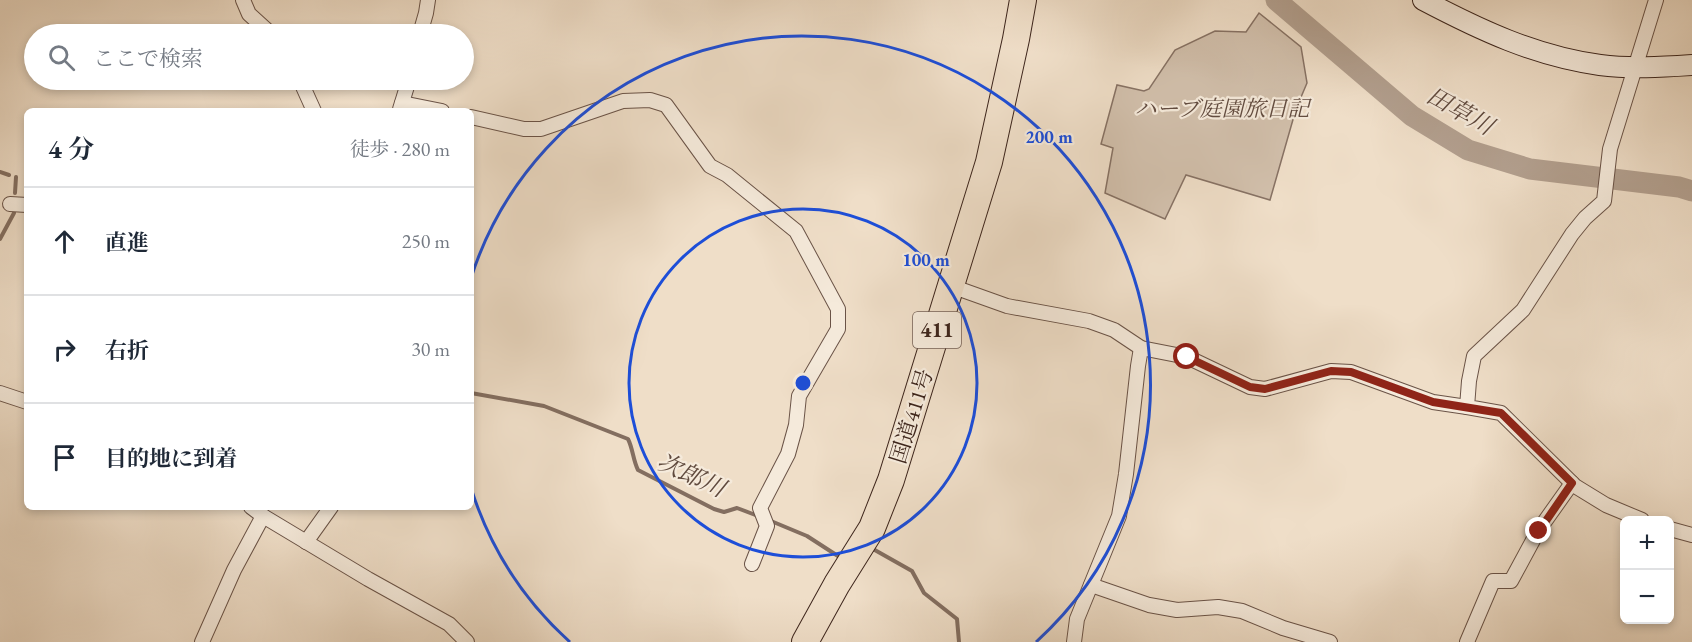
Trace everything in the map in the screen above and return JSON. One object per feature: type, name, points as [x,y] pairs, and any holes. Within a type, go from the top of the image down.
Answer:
[{"type":"highway","name":"国道411号","points":[[806,642],[837,584],[872,528],[891,480],[989,162],[1023,0]]},
{"type":"street","points":[[243,0],[249,14],[260,24]]},
{"type":"street","points":[[423,24],[428,0]]},
{"type":"street","points":[[1423,0],[1493,35],[1553,56],[1602,65],[1635,67],[1692,65]]},
{"type":"street","points":[[1467,407],[1474,356],[1523,310],[1572,234],[1604,201],[1610,149],[1656,0]]},
{"type":"street","points":[[305,90],[313,108]]},
{"type":"street","points":[[400,107],[406,90]]},
{"type":"street","points":[[474,118],[524,129],[541,129],[623,101],[658,102],[666,105],[710,166],[727,175],[796,231],[838,309],[838,329],[799,396],[796,425],[788,454],[760,508],[767,526],[752,564]]},
{"type":"street","points":[[10,204],[24,204]]},
{"type":"street","points":[[951,286],[1007,306],[1089,321],[1114,330],[1141,348],[1187,357],[1250,387],[1265,389],[1331,371],[1351,372],[1433,402],[1501,413],[1572,483],[1606,505],[1632,516]]},
{"type":"street","points":[[1074,642],[1077,618],[1119,516],[1141,348]]},
{"type":"street","points":[[0,393],[24,401]]},
{"type":"street","points":[[1467,642],[1493,581],[1511,581],[1539,531],[1572,483]]},
{"type":"street","points":[[255,510],[368,579],[449,624],[467,642]]},
{"type":"street","points":[[306,542],[329,510]]},
{"type":"street","points":[[202,642],[234,570],[262,516]]},
{"type":"street","points":[[1674,530],[1692,535]]},
{"type":"street","points":[[1090,585],[1149,605],[1178,610],[1218,607],[1242,611],[1283,628],[1330,642]]},
{"type":"green space","name":"ハーブ庭園旅日記","points":[[1259,13],[1301,47],[1307,83],[1296,109],[1270,200],[1186,175],[1165,219],[1105,193],[1113,148],[1101,144],[1117,85],[1144,91],[1149,89],[1175,50],[1215,31],[1246,32]]},
{"type":"waterway","name":"田草川","points":[[1276,0],[1412,116],[1468,150],[1530,169],[1679,187],[1692,191]]},
{"type":"waterway","name":"次郎川","points":[[0,172],[9,175]]},
{"type":"waterway","name":"次郎川","points":[[15,193],[16,177]]},
{"type":"waterway","name":"次郎川","points":[[0,239],[14,213]]},
{"type":"waterway","name":"次郎川","points":[[474,394],[544,406],[628,439],[638,470],[714,509],[724,512],[737,508],[758,516]]},
{"type":"waterway","name":"次郎川","points":[[771,521],[807,536],[841,558]]},
{"type":"waterway","name":"次郎川","points":[[872,550],[912,571],[924,593],[957,619],[959,642]]},
{"type":"route","points":[[1187,357],[1250,387],[1265,389],[1331,371],[1351,372],[1433,402],[1501,413],[1572,483],[1539,531]]}]
